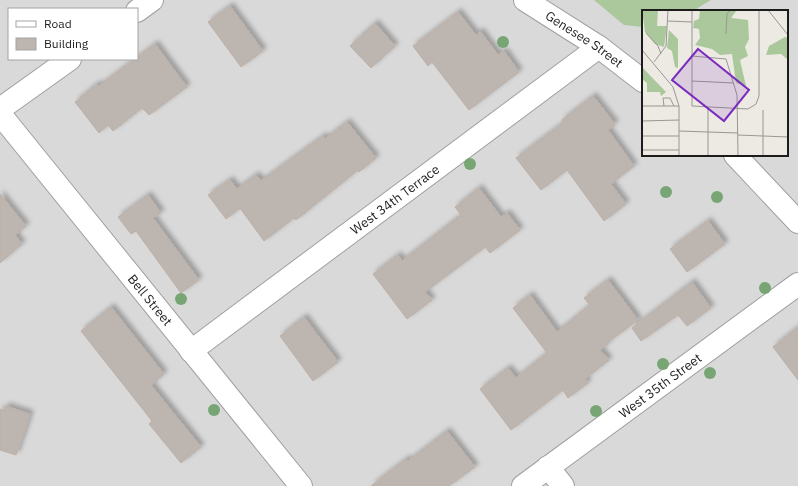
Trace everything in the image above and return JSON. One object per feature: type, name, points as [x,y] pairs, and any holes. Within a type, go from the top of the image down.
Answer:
[{"type":"street","points":[[138,10],[152,0]]},
{"type":"street","name":"Genesee Street","points":[[524,0],[599,47],[642,80]]},
{"type":"street","name":"West 34th Terrace","points":[[191,351],[599,47]]},
{"type":"street","points":[[0,109],[69,60]]},
{"type":"street","name":"Bell Street","points":[[0,114],[300,486]]},
{"type":"street","points":[[736,156],[798,222]]},
{"type":"street","name":"West 35th Street","points":[[523,486],[798,284]]},
{"type":"street","points":[[548,467],[563,486]]},
{"type":"shaded area","points":[[0,0],[798,0],[798,486],[0,486]]},
{"type":"green space","points":[[594,0],[711,0],[695,10],[642,10],[642,27],[624,25]]},
{"type":"building","points":[[230,6],[263,51],[241,67],[208,22]]},
{"type":"building","points":[[458,12],[476,35],[480,31],[498,55],[504,51],[519,72],[469,110],[432,62],[428,66],[413,46]]},
{"type":"building","points":[[375,23],[395,46],[371,68],[350,46]]},
{"type":"building","points":[[155,44],[187,87],[149,115],[142,108],[113,131],[108,125],[99,133],[75,102],[97,84],[99,86],[134,60],[138,60],[138,57]]},
{"type":"building","points":[[593,96],[615,124],[608,130],[634,166],[611,184],[626,204],[604,221],[567,170],[541,190],[516,158],[564,122],[562,120]]},
{"type":"building","points":[[347,122],[376,158],[359,172],[358,170],[296,220],[294,218],[264,241],[240,208],[226,219],[208,195],[230,180],[237,189],[256,175],[261,181],[323,136],[325,139]]},
{"type":"building","points":[[479,188],[501,217],[507,213],[520,230],[490,253],[485,247],[425,292],[432,300],[407,319],[373,274],[398,255],[402,261],[461,215],[455,207]]},
{"type":"building","points":[[0,194],[26,226],[15,235],[22,244],[0,263]]},
{"type":"building","points":[[148,195],[161,213],[153,218],[199,280],[181,293],[136,231],[131,234],[118,217]]},
{"type":"building","points":[[708,221],[725,244],[687,272],[670,249]]},
{"type":"building","points":[[608,280],[638,320],[600,350],[609,360],[585,379],[588,383],[568,398],[563,390],[511,430],[480,389],[508,368],[516,378],[547,353],[513,308],[530,295],[557,332],[590,305],[584,298]]},
{"type":"building","points":[[692,282],[711,308],[687,326],[678,315],[641,341],[632,328]]},
{"type":"building","points":[[111,307],[164,374],[151,385],[201,447],[181,463],[149,424],[152,421],[81,331]]},
{"type":"building","points":[[304,317],[338,362],[313,381],[280,336]]},
{"type":"building","points":[[798,327],[798,380],[773,347]]},
{"type":"building","points":[[6,406],[30,414],[16,455],[0,450],[0,409],[4,411]]},
{"type":"building","points":[[447,431],[475,467],[449,486],[371,486],[406,459],[408,461]]}]
